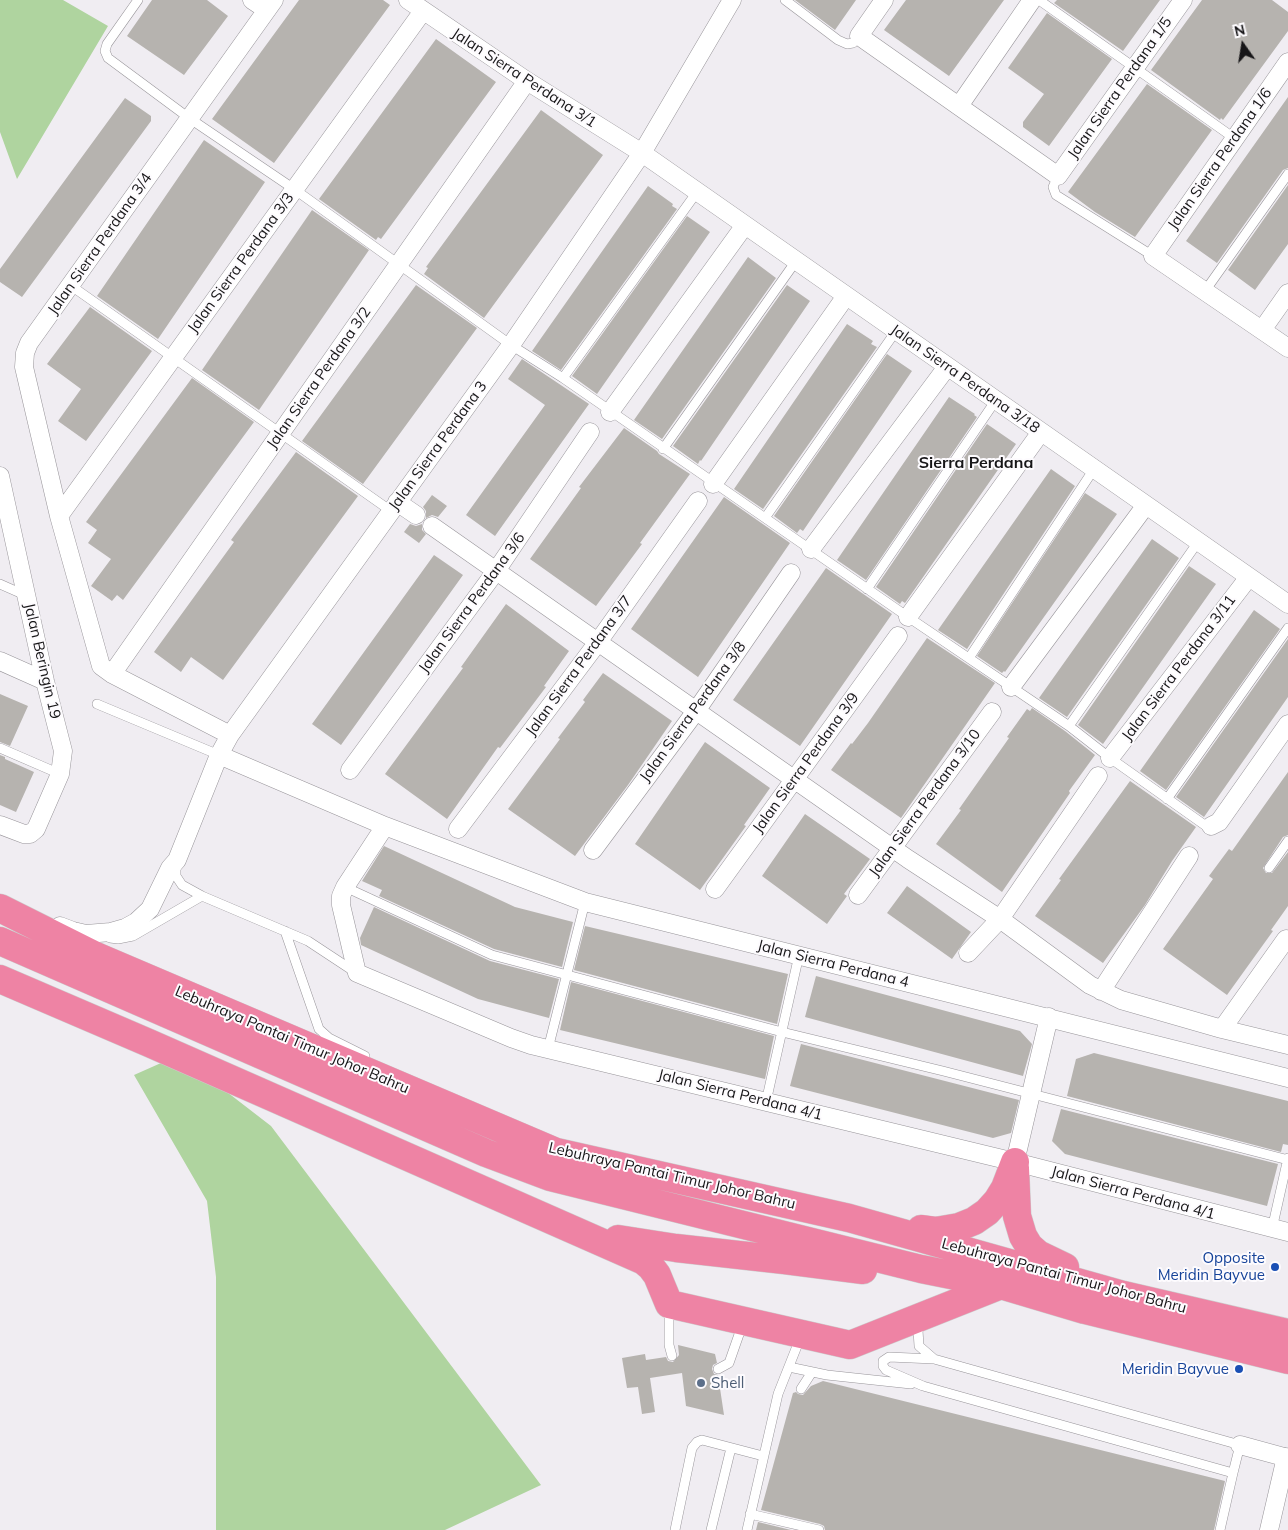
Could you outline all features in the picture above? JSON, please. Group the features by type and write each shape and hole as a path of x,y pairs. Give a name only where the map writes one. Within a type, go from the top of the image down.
{"highway":[{"name":"Lebuhraya Pantai Timur Johor Bahru","path":"0,908 98,957 556,1152 849,1218 1124,1295 1288,1333"},
{"name":"Lebuhraya Pantai Timur Johor Bahru","path":"0,941 486,1154 550,1177 921,1269 1001,1286 1085,1310 1288,1360"},
{"path":"0,979 149,1042 585,1234 648,1264 658,1276 669,1304 850,1345 1001,1286"},
{"path":"849,1218 936,1231 959,1227 980,1216 997,1201 1005,1188 1015,1162"},
{"path":"1015,1162 1017,1216 1023,1236 1029,1246 1045,1258 1124,1295"},
{"path":"585,1234 676,1248 1001,1286"}],"street":[{"name":"Jalan Sierra Perdana 3/1","path":"408,0 527,81 642,153"},
{"name":"Jalan Sierra Perdana 3","path":"0,899 73,932 86,934 98,934 125,928 145,914 156,899 170,868 177,860 230,735 512,345 642,153 732,0"},
{"path":"884,0 858,36 1058,176"},
{"path":"959,106 1032,0"},
{"name":"Jalan Sierra Perdana 1/5","path":"1058,176 1182,0"},
{"name":"Jalan Sierra Perdana 3/4","path":"112,674 101,666 97,656 59,516 24,366 25,353 29,343 189,118 264,3"},
{"name":"Jalan Sierra Perdana 3/3","path":"59,516 423,11"},
{"name":"Jalan Sierra Perdana 1/6","path":"1153,256 1288,62"},
{"name":"Jalan Sierra Perdana 3/2","path":"112,674 527,81"},
{"name":"Jalan Sierra Perdana 3/18","path":"642,153 1288,604"},
{"path":"610,412 745,225"},
{"path":"1153,256 1288,348"},
{"path":"1262,330 1288,293"},
{"path":"713,484 846,296"},
{"path":"811,549 947,367"},
{"name":"Jalan Sierra Perdana 3/6","path":"350,770 496,571 590,432"},
{"path":"908,617 1041,432"},
{"name":"Jalan Beringin 19","path":"0,476 2,496 63,751 60,774 36,829 30,834 24,834 0,825"},
{"name":"Jalan Sierra Perdana 3/7","path":"458,829 598,642 698,501"},
{"path":"1011,687 1146,505"},
{"path":"394,507 416,516"},
{"path":"432,526 892,848 1000,919 1090,985 1121,1000 1222,1029 1288,1045"},
{"name":"Jalan Sierra Perdana 3/8","path":"593,850 696,711 791,573"},
{"name":"Jalan Sierra Perdana 3/11","path":"1110,758 1249,577"},
{"name":"Jalan Sierra Perdana 3/9","path":"715,889 898,636"},
{"path":"0,661 45,681"},
{"path":"112,674 230,735"},
{"name":"Jalan Sierra Perdana 3/10","path":"858,895 992,712"},
{"path":"1212,826 1219,822 1288,724"},
{"name":"Jalan Sierra Perdana 4","path":"220,755 385,826 585,902 1288,1078"},
{"path":"968,953 1000,919 1098,776"},
{"path":"357,973 340,901 344,887 385,826"},
{"path":"1102,991 1189,856"},
{"path":"1222,1029 1286,939"},
{"name":"Jalan Sierra Perdana 4/1","path":"357,973 511,1038 548,1049 1015,1162 1280,1230"},
{"path":"1015,1162 1049,1017"},
{"path":"1240,1445 1287,1458 1269,1530"}],"lane":[{"path":"138,0 107,44 105,51 108,58 189,118 294,189 512,345 563,378 713,484 1070,726 1110,758 1206,826 1212,826"},
{"path":"785,0 838,40 847,44 853,42 858,36"},
{"path":"1039,0 1234,138"},
{"path":"1205,291 1288,174"},
{"path":"1058,176 1053,187 1056,195 1153,256"},
{"path":"563,378 697,192"},
{"path":"663,449 796,261"},
{"path":"70,285 280,433 394,507"},
{"path":"765,518 896,331"},
{"path":"867,589 996,400"},
{"path":"969,658 1094,470"},
{"path":"1070,726 1198,542"},
{"path":"0,584 27,596"},
{"path":"1167,799 1288,628"},
{"path":"97,704 220,755"},
{"path":"0,748 60,774"},
{"path":"1269,868 1288,841"},
{"path":"177,860 175,871 182,885 202,896 308,941 357,973"},
{"path":"344,887 492,956 782,1032 1288,1159 1280,1230"},
{"path":"98,934 118,939 133,936 202,896"},
{"path":"548,1049 585,902"},
{"path":"285,931 320,1028 329,1038 370,1059"},
{"path":"766,1102 799,955"},
{"path":"396,1072 416,1092"},
{"path":"669,1304 669,1345 672,1356"},
{"path":"922,1317 918,1330 919,1346 934,1359"},
{"path":"718,1369 728,1363 744,1321"},
{"path":"747,1530 778,1394 801,1334"},
{"path":"1220,1530 1240,1445 934,1359 889,1356 883,1361 886,1370 923,1386 1233,1473"},
{"path":"789,1367 812,1372 923,1386"},
{"path":"801,1390 812,1372"},
{"path":"675,1530 692,1448 697,1442 702,1440 764,1456"},
{"path":"711,1530 731,1448"},
{"path":"750,1514 819,1530"}],"green space":[{"path":"0,0 63,0 108,26 17,179 0,132"},
{"path":"179,1055 271,1126 541,1485 445,1530 216,1530 216,1277 207,1201 134,1075"}],"building":[{"path":"152,0 207,0 228,16 184,75 127,36"},
{"path":"299,0 383,0 390,5 274,163 212,119"},
{"path":"795,0 856,0 835,30"},
{"path":"906,0 1004,0 949,76 884,30"},
{"path":"1057,0 1160,0 1123,51 1054,3"},
{"path":"1202,0 1272,0 1288,12 1288,31 1223,120 1221,118 1220,120 1151,70"},
{"path":"1047,13 1112,59 1049,146 1023,127 1023,122 1044,94 1008,68"},
{"path":"436,39 496,82 381,239 378,237 376,240 319,199"},
{"path":"1147,84 1212,130 1135,237 1095,212 1068,192"},
{"path":"1288,97 1288,168 1283,170 1217,263 1186,241"},
{"path":"125,98 151,116 151,121 22,297 0,282 0,269"},
{"path":"541,110 603,155 484,318 424,274 428,268 426,267"},
{"path":"204,140 265,182 158,339 97,296"},
{"path":"1288,185 1288,244 1255,290 1228,270"},
{"path":"648,186 677,209 561,370 532,351"},
{"path":"312,210 369,250 259,410 202,370"},
{"path":"687,216 710,232 597,394 572,376"},
{"path":"748,257 776,278 662,439 634,420"},
{"path":"416,285 477,328 363,484 302,441"},
{"path":"787,285 810,301 698,464 673,446"},
{"path":"90,307 152,351 86,441 58,421 81,389 47,364"},
{"path":"847,324 873,341 871,344 877,347 763,509 734,489"},
{"path":"887,354 912,371 803,531 800,529 797,533 774,516"},
{"path":"522,359 589,404 495,536 466,515 545,405 508,379"},
{"path":"192,378 254,422 123,600 117,595 112,601 91,586 111,559 88,543 97,530 86,522"},
{"path":"949,397 977,417 866,580 837,560"},
{"path":"987,424 1016,444 905,603 902,601 900,604 876,587"},
{"path":"624,428 690,474 640,543 642,544 596,606 530,559 581,488 579,487"},
{"path":"296,452 358,496 223,680 191,657 181,672 154,652 234,542 231,540"},
{"path":"1051,469 1075,486 967,649 938,630"},
{"path":"1085,493 1117,514 1005,672 1002,673 977,656"},
{"path":"432,495 447,506 438,517 432,515 426,518 426,511 423,507"},
{"path":"724,497 790,543 698,677 631,629"},
{"path":"410,524 416,526 422,524 422,530 426,534 419,543 404,532"},
{"path":"1152,539 1179,558 1067,717 1039,698"},
{"path":"434,555 463,575 341,745 312,724"},
{"path":"1189,566 1216,584 1103,744 1078,725"},
{"path":"826,568 892,614 800,746 733,700"},
{"path":"506,604 569,651 544,686 546,687 500,748 498,747 447,819 385,774 463,668 461,667"},
{"path":"1254,610 1280,629 1166,790 1140,771"},
{"path":"927,638 995,683 901,818 831,770 868,723"},
{"path":"1288,639 1288,697 1204,817 1176,797"},
{"path":"603,673 672,721 628,785 575,856 508,809 560,739 558,738 585,702 583,700"},
{"path":"0,694 28,706 10,746 0,742"},
{"path":"1032,708 1095,755 1002,892 936,844 1009,738 1007,737 1027,709 1030,711"},
{"path":"705,742 770,788 744,825 746,826 700,890 635,844"},
{"path":"0,755 34,772 16,812 0,805"},
{"path":"1288,772 1288,835 1283,837 1263,868 1266,873 1272,873 1288,852 1288,906 1271,930 1273,931 1227,995 1163,949 1213,879 1209,876 1229,849 1232,851"},
{"path":"1130,781 1196,827 1145,905 1103,963 1035,916 1061,880 1059,879"},
{"path":"805,814 870,859 844,894 847,896 827,924 762,876"},
{"path":"384,846 515,907 573,922 562,967 494,949 379,896 382,890 362,881"},
{"path":"907,886 971,932 952,959 887,913"},
{"path":"374,907 490,961 559,979 549,1018 478,999 361,945 360,938"},
{"path":"585,926 788,974 777,1024 574,970"},
{"path":"816,976 1020,1031 1032,1044 1023,1076 805,1017"},
{"path":"571,982 774,1036 765,1079 560,1030"},
{"path":"801,1044 1019,1100 1011,1133 993,1138 790,1086"},
{"path":"1094,1053 1288,1101 1288,1145 1283,1144 1281,1152 1067,1096 1076,1059"},
{"path":"1061,1109 1278,1164 1267,1206 1065,1154 1052,1141"},
{"name":"Shell","path":"678,1345 715,1354 717,1363 713,1365 712,1369 714,1374 718,1375 724,1415 686,1406 682,1373 650,1378 655,1412 642,1414 638,1387 627,1388 622,1358 645,1354 646,1360 666,1357 668,1361 673,1362 679,1355"},
{"path":"823,1381 1225,1481 1214,1530 825,1530 824,1526 820,1524 761,1510 793,1393 796,1392 803,1395 811,1386"},
{"path":"758,1522 791,1530 756,1530"}],"place":[{"name":"Opposite Meridin Bayvue","path":"1275,1267"},
{"name":"Meridin Bayvue","path":"1239,1369"},
{"name":"Shell","path":"701,1383"}],"district":[{"name":"Sierra Perdana","path":"976,463"}]}
